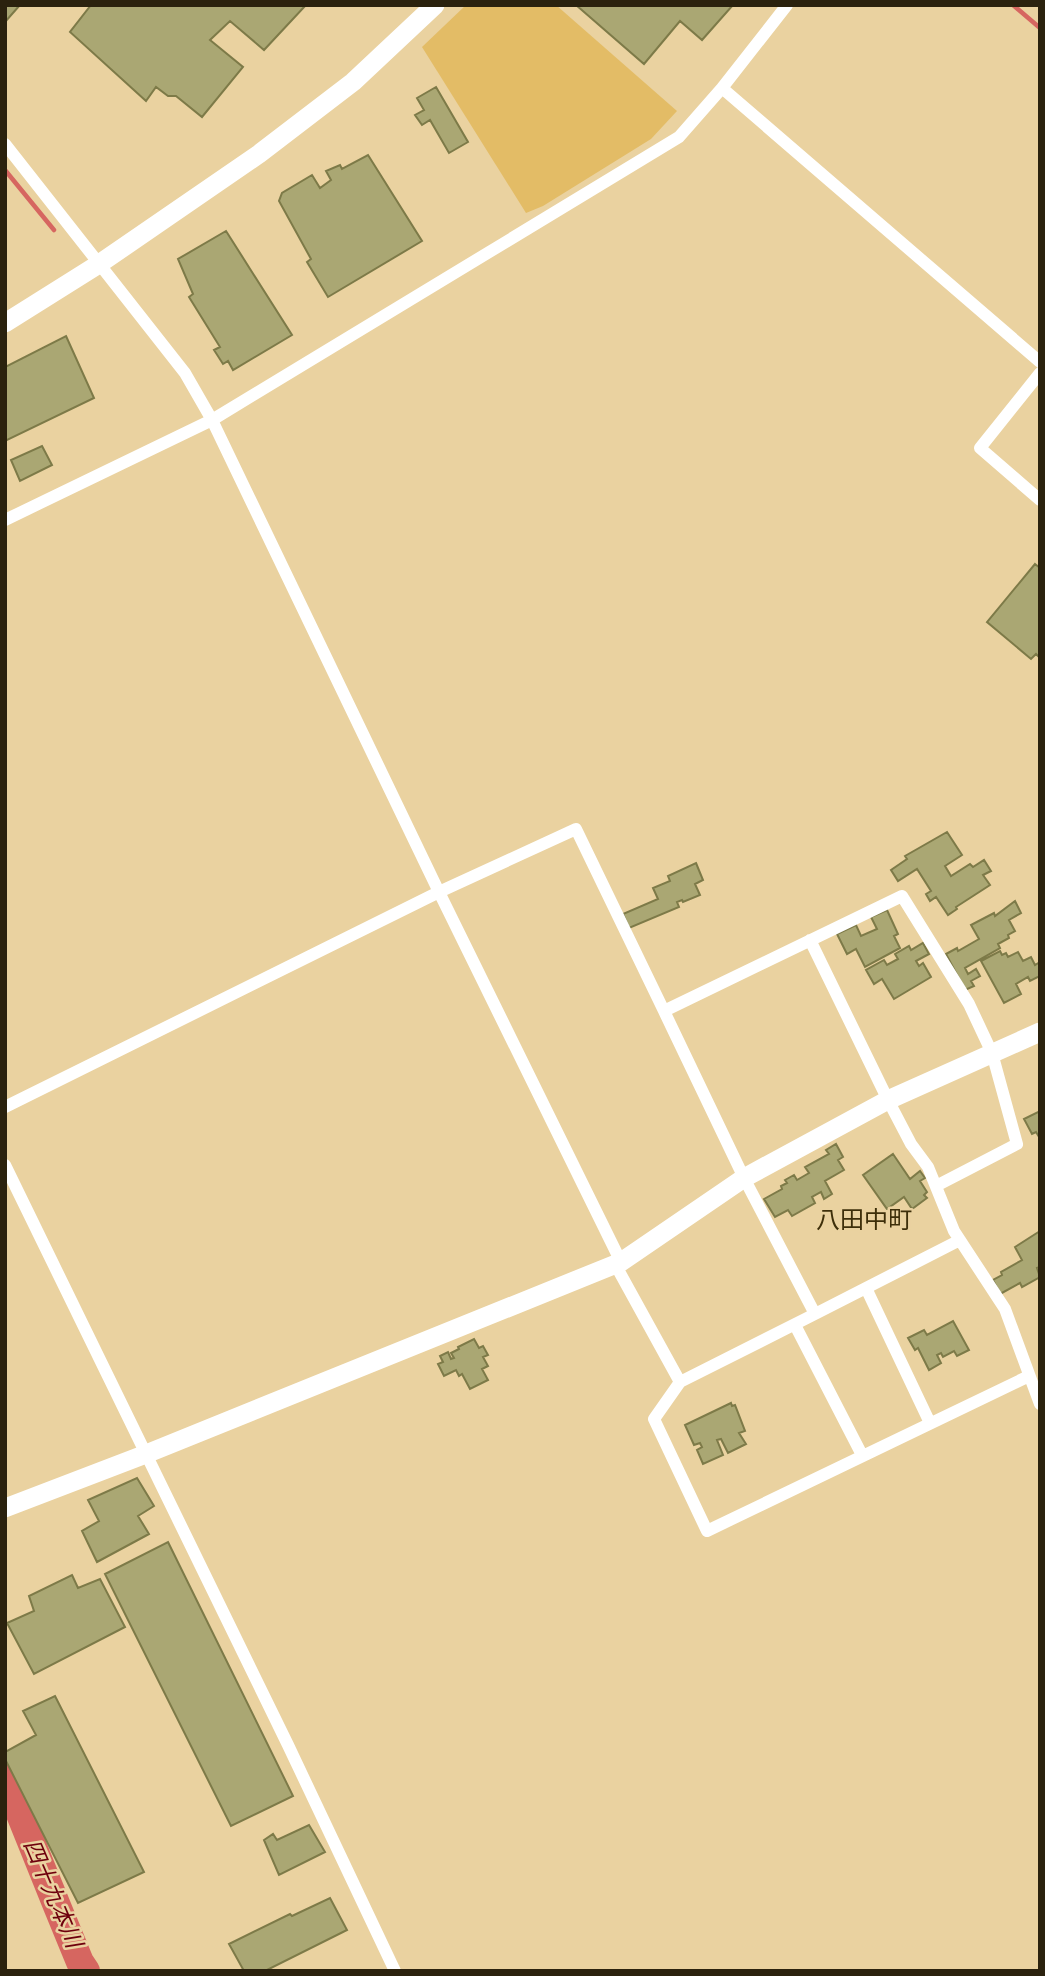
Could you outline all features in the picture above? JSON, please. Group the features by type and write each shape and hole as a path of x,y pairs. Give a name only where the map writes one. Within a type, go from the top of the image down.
{"street":[{"path":"5,520 212,420 679,137 722,88 787,5"},
{"path":"5,323 99,264 270,146 353,82 425,9"},
{"path":"722,88 1040,362"},
{"path":"5,144 185,373 212,420 618,1263 680,1382"},
{"path":"1040,373 980,448 1040,499"},
{"path":"5,1107 439,892 576,829 744,1178 815,1314"},
{"path":"664,1010 902,896 969,1004 992,1053 1017,1144 936,1186"},
{"path":"810,940 887,1100 911,1144 928,1167 954,1231 1005,1309 1040,1404"},
{"path":"5,1508 146,1454 618,1263 744,1178 887,1100 1040,1032"},
{"path":"5,1165 288,1745 395,1971"},
{"path":"960,1240 680,1382 654,1419 707,1531 1029,1376"},
{"path":"866,1288 930,1423"},
{"path":"795,1325 862,1455"}],"shaded area":[{"path":"466,5 556,5 677,111 651,139 543,206 526,213 422,47"}],"building":[{"path":"5,5 20,5 5,22"},
{"path":"91,5 306,5 264,50 230,21 210,40 243,67 202,117 176,96 168,96 156,87 146,101 70,32"},
{"path":"576,5 733,5 702,40 680,21 644,64"},
{"path":"436,87 468,142 449,153 430,120 422,125 415,115 424,110 417,98"},
{"path":"368,155 422,241 328,297 307,262 311,259 279,201 282,193 312,175 320,188 331,180 326,171 340,165 342,169"},
{"path":"226,231 292,335 233,370 228,361 223,364 214,350 220,347 189,297 193,294 178,259"},
{"path":"66,336 94,398 5,441 5,367"},
{"path":"42,446 52,465 20,481 11,460"},
{"path":"1035,564 1040,568 1040,658 1036,654 1031,659 987,622"},
{"path":"947,832 962,855 945,866 951,876 970,864 973,867 984,860 991,871 983,875 990,885 948,915 936,897 930,901 926,894 931,891 917,869 898,881 891,870 907,859 905,856"},
{"path":"696,863 703,880 695,884 700,895 677,902 679,907 629,928 623,914 658,899 653,888 670,881 668,876"},
{"path":"1015,901 1021,913 1009,920 1015,931 998,944 1000,948 965,968 968,974 976,969 980,976 971,981 974,986 965,990 946,954 957,948 958,951 979,939 971,925 994,913 995,916"},
{"path":"887,910 898,934 894,936 900,948 865,967 856,949 847,954 837,934 856,925 861,936 877,929 871,917"},
{"path":"923,943 929,954 916,961 919,966 923,963 931,977 894,999 882,979 874,984 866,970 884,960 887,965 898,959 895,954 909,946 911,950"},
{"path":"1000,951 1008,957 1018,952 1023,961 1031,957 1035,965 1040,962 1040,976 1030,981 1028,977 1016,984 1021,994 1004,1003 981,961"},
{"path":"1040,1111 1039,1137 1036,1132 1032,1134 1024,1119"},
{"path":"836,1144 843,1157 838,1160 844,1170 825,1181 832,1194 824,1199 821,1192 812,1197 815,1203 792,1216 788,1210 775,1217 764,1199 782,1189 781,1186 787,1183 785,1180 794,1175 797,1180 809,1173 805,1167 829,1154 826,1150"},
{"path":"893,1154 910,1179 920,1171 925,1178 920,1181 927,1192 924,1195 927,1198 912,1209 904,1197 887,1209 863,1175"},
{"path":"1040,1231 1040,1267 1037,1268 1040,1277 1022,1287 1020,1283 1000,1294 993,1280 1022,1260 1015,1247"},
{"path":"953,1321 969,1350 957,1356 954,1351 943,1357 941,1353 937,1355 941,1363 929,1370 918,1348 915,1350 908,1338 924,1330 927,1335"},
{"path":"474,1339 479,1348 483,1346 488,1355 483,1357 488,1366 482,1369 488,1380 470,1389 462,1374 459,1376 456,1370 444,1376 438,1364 443,1362 440,1356 448,1352 451,1359 454,1358 451,1353"},
{"path":"731,1403 732,1406 735,1405 745,1431 739,1433 746,1444 728,1453 721,1439 717,1440 723,1455 703,1464 697,1450 702,1447 700,1443 694,1445 685,1425"},
{"path":"137,1478 154,1506 138,1516 149,1534 97,1562 82,1531 99,1521 88,1500"},
{"path":"168,1542 293,1796 231,1826 105,1574"},
{"path":"72,1575 78,1588 100,1579 125,1627 34,1674 7,1623 34,1611 29,1596"},
{"path":"55,1696 144,1872 78,1903 5,1759 5,1752 36,1735 23,1711"},
{"path":"309,1825 325,1852 279,1875 264,1840 273,1834 277,1840"},
{"path":"330,1898 347,1930 265,1971 244,1971 229,1944"}],"waterway":[{"path":"1013,5 1040,28"},
{"path":"5,170 54,230"},
{"name":"四十九本川","path":"5,1777 86,1971"}],"district":[{"name":"八田中町","path":"864,1218"}]}
